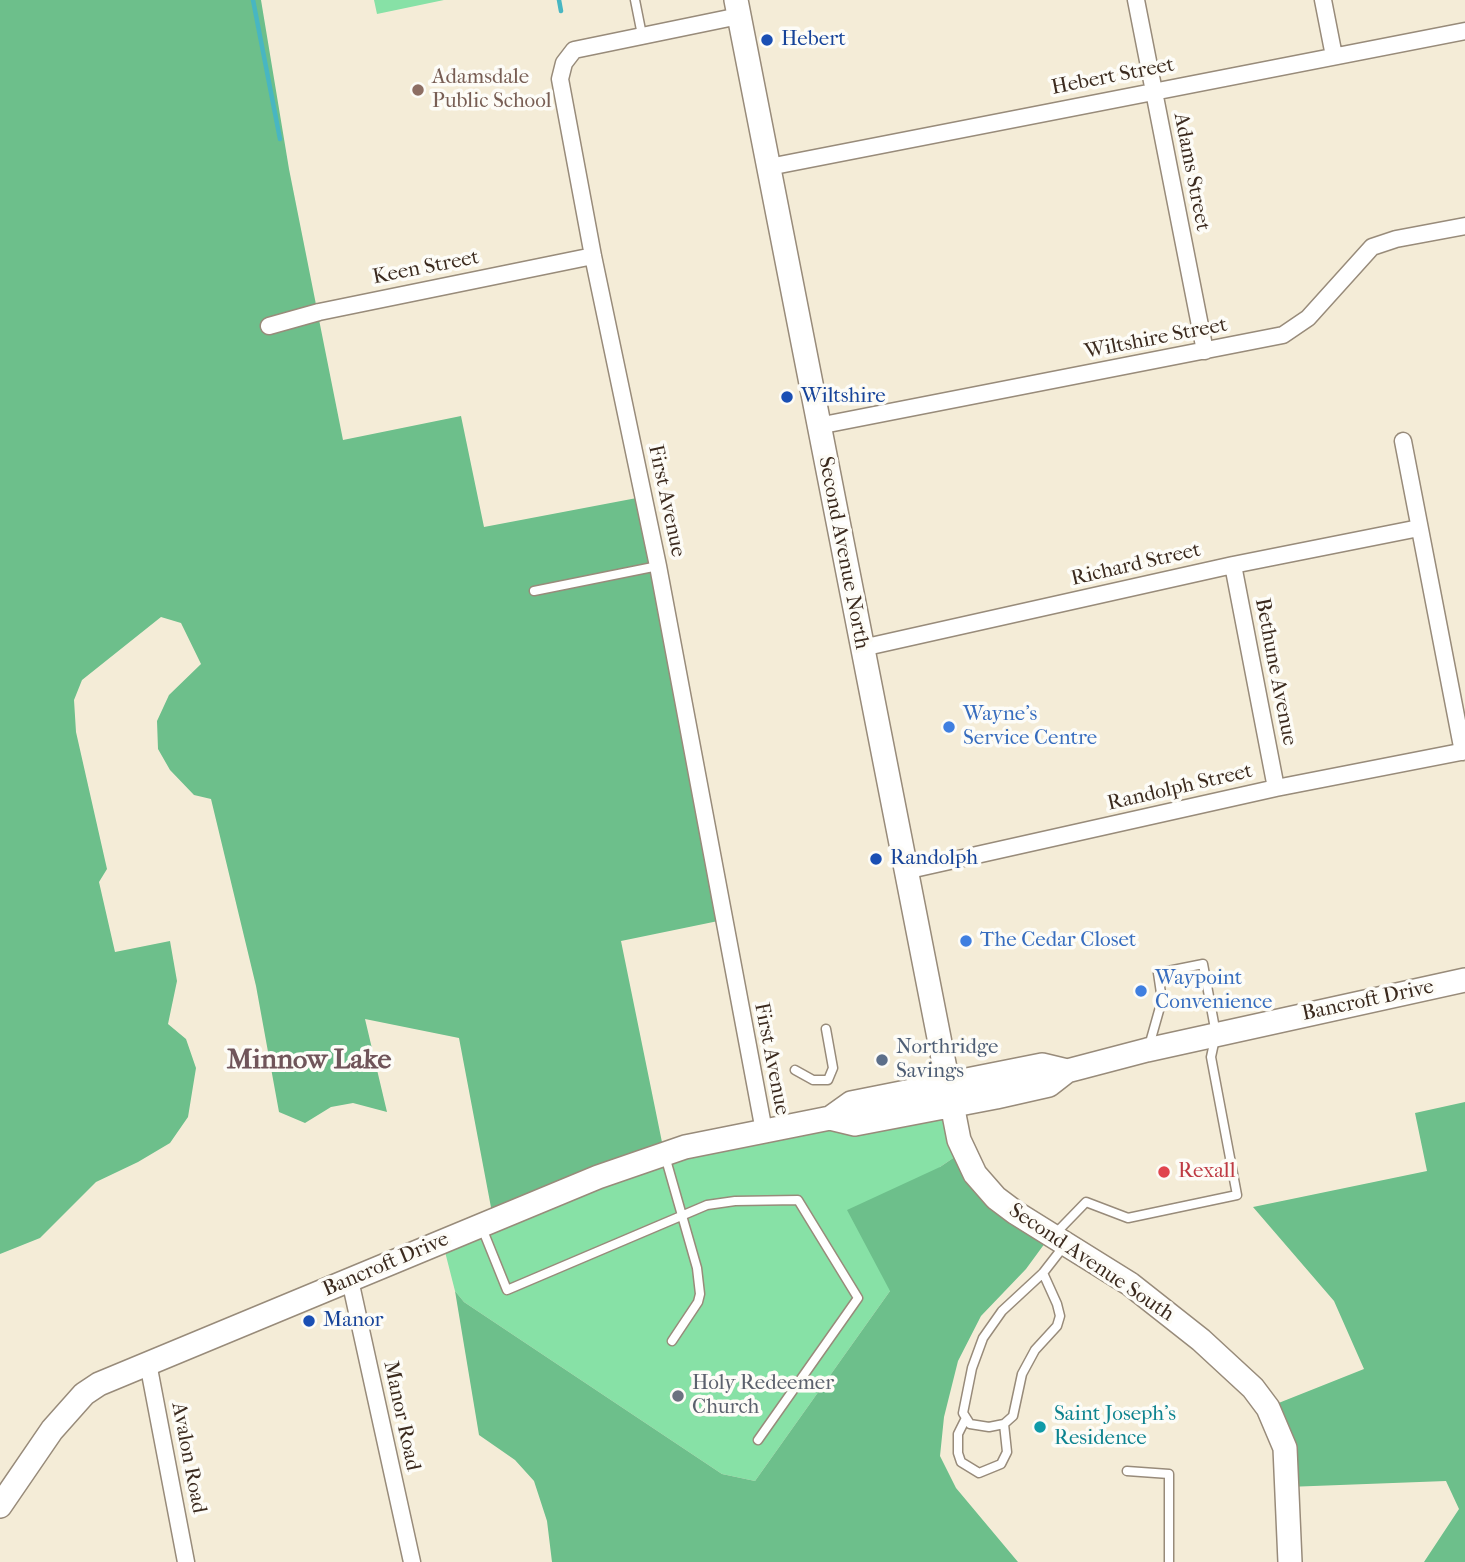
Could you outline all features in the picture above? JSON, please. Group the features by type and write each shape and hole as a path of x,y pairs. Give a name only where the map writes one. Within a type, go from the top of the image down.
{"main road":[{"name":"Second Avenue North","path":"738,8 950,1095"},
{"name":"Bancroft Drive","path":"0,1506 37,1450 84,1394 99,1384 481,1225 664,1153 830,1118 855,1124 950,1095 1049,1085 1067,1071 1147,1050 1465,980"},
{"name":"Second Avenue South","path":"950,1095 959,1140 985,1187 1016,1213 1130,1284 1192,1332 1230,1365 1268,1408 1278,1427 1288,1462 1290,1562"}],"street":[{"name":"Adams Street","path":"1136,0 1205,351"},
{"path":"1323,0 1334,56"},
{"name":"First Avenue","path":"738,8 642,35 574,50 564,63 560,79 593,256 658,565 764,1131"},
{"name":"Hebert Street","path":"769,167 1465,31"},
{"name":"Wiltshire Street","path":"818,426 1265,340 1297,328 1373,247 1384,242 1465,226"},
{"name":"Keen Street","path":"270,326 319,312 593,256"},
{"path":"1403,441 1464,751"},
{"name":"Richard Street","path":"862,648 1233,565 1419,528"},
{"name":"Bethune Avenue","path":"1233,565 1276,788"},
{"name":"Randolph Street","path":"905,871 1276,788 1464,751"},
{"name":"Manor Road","path":"350,1280 412,1562"},
{"name":"Avalon Road","path":"148,1363 186,1562"}],"lane":[{"path":"635,0 642,35"},
{"path":"534,591 658,565"},
{"path":"1043,1273 1060,1316 1057,1326 1035,1350 1021,1374 1013,1416 1004,1424 989,1427 970,1424 963,1413 972,1368 983,1338 1002,1311 1043,1273 1059,1240 1087,1202 1128,1219 1237,1195 1212,1058 1216,1034 1203,964 1157,973 1162,1000 1147,1050"},
{"path":"794,1070 813,1080 828,1080 833,1068 826,1029"},
{"path":"664,1153 683,1214 700,1294 698,1302 672,1341"},
{"path":"481,1225 507,1290 707,1205 735,1201 798,1200 858,1298 758,1440"},
{"path":"965,1420 958,1434 958,1453 961,1462 979,1474 1001,1464 1007,1452 1004,1424"},
{"path":"1127,1471 1169,1474 1169,1562"}],"green space":[{"path":"0,0 261,0 289,169 343,440 461,416 484,527 642,497 723,920 621,941 664,1152 493,1218 459,1038 365,1019 387,1112 353,1103 331,1107 305,1123 279,1112 256,986 211,799 194,795 170,770 158,749 157,721 169,695 201,664 181,623 161,617 82,680 74,700 76,732 107,869 99,882 115,952 170,941 177,981 168,1024 186,1039 196,1068 188,1117 170,1143 96,1182 40,1238 0,1254"},
{"path":"374,0 444,0 377,14"},
{"path":"1465,1102 1465,1562 1424,1562 1459,1509 1446,1481 1287,1487 1266,1408 1364,1369 1334,1301 1253,1207 1427,1171 1415,1113"},
{"path":"951,1107 962,1152 940,1167 890,1291 755,1481 722,1474 464,1302 455,1291 442,1240 645,1157"},
{"path":"962,1152 1048,1239 1026,1269 981,1316 958,1361 944,1417 940,1456 956,1488 1018,1562 552,1562 547,1521 534,1481 515,1460 479,1435 455,1291 464,1302 722,1474 755,1481 890,1291 847,1210 940,1167"}],"waterway":[{"path":"253,0 280,139"},
{"path":"559,0 561,11"}],"place":[{"name":"Hebert","path":"767,40"},
{"name":"Adamsdale Public School","path":"418,90"},
{"name":"Wiltshire","path":"787,397"},
{"name":"Wayne's Service Centre","path":"949,727"},
{"name":"Randolph","path":"876,859"},
{"name":"The Cedar Closet","path":"966,941"},
{"name":"Waypoint Convenience","path":"1141,991"},
{"name":"Northridge Savings","path":"882,1060"},
{"name":"Rexall","path":"1164,1172"},
{"name":"Manor","path":"309,1321"},
{"name":"Holy Redeemer Church","path":"678,1396"},
{"name":"Saint Joseph's Residence","path":"1040,1427"}],"district":[{"name":"Minnow Lake","path":"309,1061"}]}
